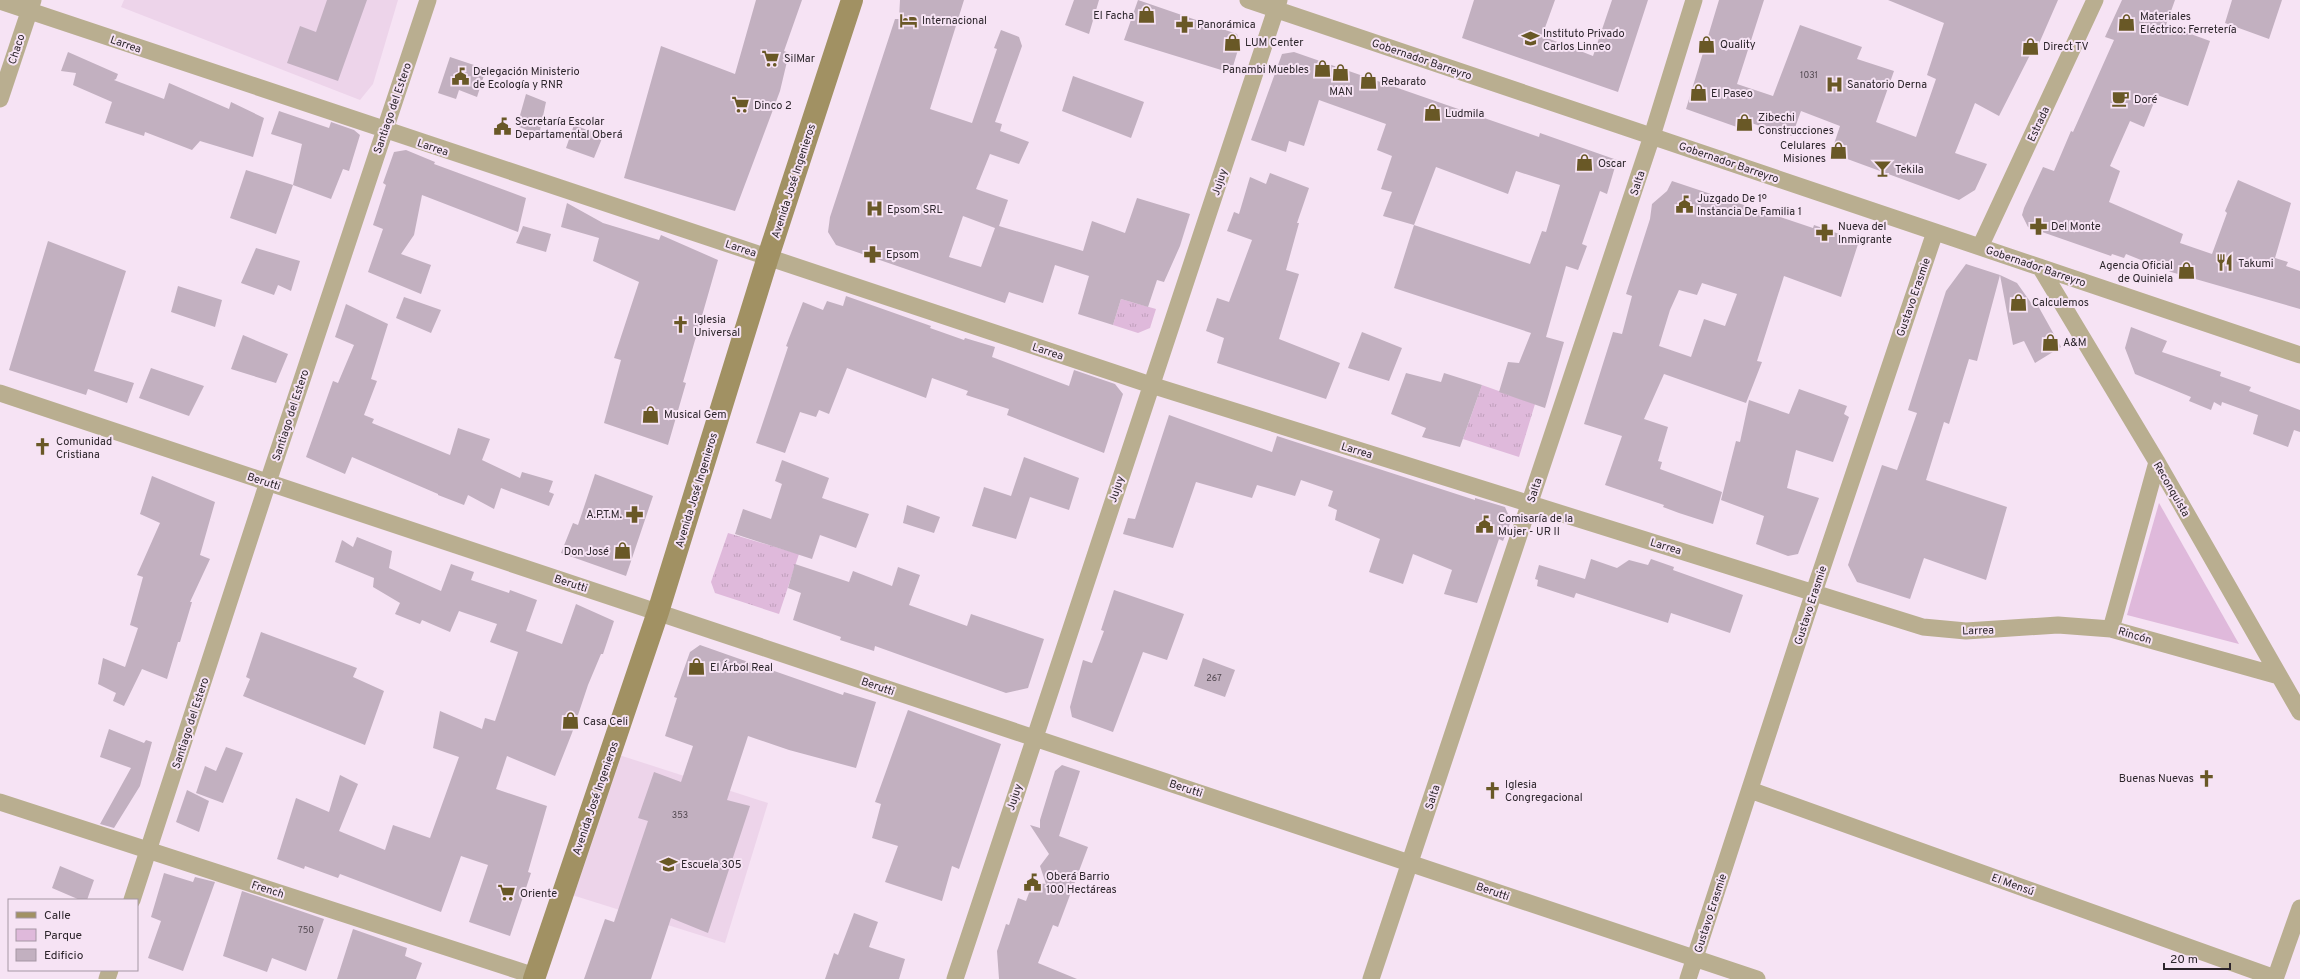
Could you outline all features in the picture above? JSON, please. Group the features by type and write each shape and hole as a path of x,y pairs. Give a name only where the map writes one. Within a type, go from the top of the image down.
{"main road":[{"name":"Avenida José Ingenieros","path":"535,977 658,612 768,257 852,0"}],"street":[{"name":"Santiago del Estero","path":"132,899 268,482 428,0"},
{"name":"Gobernador Barreyro","path":"1248,0 1278,5 1652,136 2300,355"},
{"name":"Salta","path":"1371,979 1652,136 1694,0"},
{"name":"Estrada","path":"1980,247 2096,0"},
{"name":"Larrea","path":"0,1 31,5 384,131 768,257 1151,386 1530,503 1923,627 1966,631 2058,625 2111,629"},
{"name":"Chaco","path":"0,98 31,5"},
{"name":"Jujuy","path":"955,979 1278,5"},
{"name":"Gustavo Erasmie","path":"1688,979 1814,592 1935,232"},
{"name":"Reconquista","path":"2040,268 2157,462 2300,712"},
{"name":"Berutti","path":"0,393 1757,979"},
{"name":"Rincón","path":"2157,462 2111,629 2279,676"},
{"name":"El Mensú","path":"1750,790 2275,978"},
{"name":"French","path":"0,802 535,977"},
{"path":"2275,978 2300,908"}],"shaded area":[{"path":"124,0 398,0 373,84 360,100 121,7"},
{"path":"616,754 768,803 725,943 572,895"}],"green space":[{"path":"1121,299 1156,309 1150,328 1138,333 1113,325"},
{"path":"1482,385 1535,404 1519,457 1463,439"},
{"path":"2159,503 2239,644 2127,615"},
{"path":"728,533 799,554 779,614 715,593 711,582"}],"building":[{"path":"327,0 367,0 338,81 287,63 300,26 316,32"},
{"path":"756,0 802,0 784,51 789,53 780,91 735,211 624,178 661,46 735,74"},
{"path":"900,0 964,0 930,109 972,123 997,49 994,48 1001,30 1019,37 1022,46 995,122 1002,124 1000,131 1029,142 1019,164 990,154 976,189 1008,200 999,226 1083,251 1092,221 1125,233 1137,198 1190,214 1180,246 1164,282 1157,280 1148,307 1121,299 1113,325 1078,314 1089,276 1055,265 1043,303 1009,292 1005,303 836,245 828,232 830,217 895,19 899,19","holes":["963,216 995,228 981,267 949,257"]},
{"path":"1074,0 1099,0 1089,34 1065,25"},
{"path":"1138,0 1237,34 1240,43 1231,73 1124,40"},
{"path":"1474,0 1555,0 1542,36 1593,56 1612,0 1648,0 1618,92 1462,38"},
{"path":"1719,0 1764,0 1737,84 1773,96 1800,25 1862,47 1857,59 1894,71 1876,122 1916,137 1936,79 1927,75 1944,23 1888,0 2058,0 2034,55 2031,53 1999,116 1975,103 1955,153 1987,164 1975,190 1959,200 1831,153 1840,126 1801,111 1792,136 1751,123 1748,131 1686,109"},
{"path":"2122,0 2175,0 2166,25 2210,41 2188,106 2157,95 2144,127 2130,121 2110,166 2120,171 2109,202 2183,234 2180,243 2212,254 2227,213 2225,211 2238,180 2291,203 2275,258 2288,262 2286,266 2300,271 2300,309 2171,272 2126,254 2124,258 2112,254 2111,256 2028,227 2022,215 2024,208 2043,167 2054,171 2071,131 2073,132 2114,40 2105,37"},
{"path":"2232,0 2282,0 2269,39 2225,23"},
{"path":"68,52 118,74 114,80 164,99 169,83 229,109 231,102 264,118 253,157 200,141 192,150 145,132 144,136 105,123 112,102 73,85 76,73 61,71"},
{"path":"1294,52 1539,137 1540,133 1617,160 1607,194 1600,191 1582,244 1587,246 1578,270 1566,266 1546,337 1564,342 1545,408 1499,392 1508,362 1519,363 1531,333 1394,288 1414,225 1383,216 1392,192 1381,189 1392,156 1377,150 1386,124 1319,100 1304,146 1289,141 1286,152 1251,140 1282,54","holes":["1436,167 1508,194 1516,171 1560,185 1546,232 1542,231 1530,264 1414,225"]},
{"path":"450,57 486,69 477,97 459,90 456,99 438,93"},
{"path":"1073,76 1144,102 1131,138 1062,111"},
{"path":"526,94 546,102 539,135 517,126"},
{"path":"279,111 329,128 331,122 354,130 360,135 349,171 343,169 331,199 293,185 302,144 271,134"},
{"path":"574,125 603,136 594,158 566,148"},
{"path":"406,150 435,162 434,164 526,198 518,232 422,195 414,235 401,254 431,265 421,294 368,272 383,229 373,225 386,185 383,183 394,152"},
{"path":"246,170 293,185 276,234 230,218"},
{"path":"1270,173 1309,188 1297,223 1299,223 1286,270 1299,274 1279,339 1340,363 1326,399 1217,363 1224,338 1206,331 1217,298 1229,302 1252,240 1227,231 1234,212 1239,214 1250,177 1266,184"},
{"path":"1672,181 1813,228 1814,225 1859,241 1841,297 1784,276 1757,361 1762,362 1746,403 1664,374 1644,419 1668,427 1658,461 1662,462 1660,469 1722,492 1713,524 1663,507 1664,505 1605,485 1622,436 1584,424 1613,332 1622,334 1632,296 1626,294 1650,219 1652,204 1667,191","holes":["1702,283 1737,294 1725,326 1704,319 1691,357 1659,346 1670,310 1679,290 1697,295"]},
{"path":"567,203 603,223 659,240 661,235 718,260 683,382 686,383 668,445 604,423 621,360 614,358 639,282 593,261 599,238 561,227"},
{"path":"523,226 551,234 546,252 516,243"},
{"path":"48,241 126,271 94,371 134,383 127,403 88,389 86,395 9,370"},
{"path":"256,248 300,261 291,291 278,285 274,295 241,283"},
{"path":"1966,264 2000,275 1977,361 1969,359 1949,424 1944,422 1926,480 2007,507 1986,580 1924,558 1910,599 1857,582 1848,565 1882,465 1897,470 1917,413 1908,410 1946,291"},
{"path":"2000,275 2017,283 2034,307 2037,304 2061,347 2035,363 2024,341 2013,345"},
{"path":"178,286 222,300 215,327 171,312"},
{"path":"846,296 931,326 930,328 964,340 965,338 995,347 992,357 1069,386 1074,370 1115,384 1123,394 1104,453 1007,415 1009,409 966,395 968,391 932,378 926,398 847,368 829,414 819,410 816,417 800,412 785,453 756,443 788,347 786,346 803,302 823,310 827,301 843,306"},
{"path":"404,297 441,310 431,333 396,318"},
{"path":"346,304 388,324 371,379 377,381 364,415 374,419 372,423 450,455 458,428 490,439 482,460 520,478 522,472 553,481 549,492 554,494 549,506 501,488 494,509 468,495 464,505 352,457 345,474 306,457 333,381 338,383 354,345 335,337"},
{"path":"2131,327 2167,341 2162,352 2221,372 2220,376 2251,387 2249,391 2300,410 2300,432 2294,430 2288,447 2253,434 2258,415 2222,402 2221,406 2214,402 2211,410 2189,401 2191,397 2135,374 2125,348"},
{"path":"1362,332 1402,348 1389,381 1348,368"},
{"path":"243,335 288,354 276,383 231,369"},
{"path":"151,368 204,386 189,416 139,398"},
{"path":"1406,373 1441,382 1444,373 1482,385 1460,447 1422,437 1426,428 1391,414"},
{"path":"1799,389 1847,406 1844,414 1849,417 1833,462 1796,450 1787,488 1819,498 1798,554 1788,556 1756,544 1764,516 1721,500 1736,441 1740,442 1749,400 1789,414"},
{"path":"1169,415 1272,452 1277,436 1475,500 1475,498 1505,507 1511,521 1503,541 1499,539 1477,603 1444,594 1452,570 1413,554 1403,584 1369,572 1380,539 1335,520 1337,510 1328,506 1333,491 1301,480 1295,496 1257,485 1252,498 1196,482 1173,548 1123,534 1128,518 1135,519"},
{"path":"1024,457 1079,478 1069,510 1030,497 1016,539 972,526 984,487 1011,496"},
{"path":"782,460 829,478 822,498 869,514 856,548 820,535 812,559 735,534 743,509 771,519 782,484 775,481"},
{"path":"595,474 653,496 626,576 561,553 573,523 578,525"},
{"path":"152,476 215,502 200,555 210,559 190,602 192,602 167,679 142,669 124,706 113,701 116,693 98,684 103,658 125,667 138,628 130,625 143,577 137,575 160,523 140,514"},
{"path":"907,505 940,517 934,533 903,523"},
{"path":"357,537 392,551 389,568 441,591 451,564 474,572 471,580 509,593 510,590 537,600 526,631 562,644 576,604 614,621 603,654 601,654 588,685 572,733 555,776 507,756 496,789 547,806 528,872 531,873 510,936 469,922 488,865 461,856 441,912 340,874 338,878 305,866 304,869 277,859 296,798 329,812 340,775 358,784 339,831 385,850 393,825 430,838 459,757 433,748 440,711 482,729 485,718 495,721 518,652 490,642 497,624 459,611 450,632 422,620 420,624 395,614 400,603 373,587 374,578 335,562 342,540 353,547"},
{"path":"1591,559 1617,568 1629,560 1648,565 1651,559 1674,567 1673,570 1743,595 1730,633 1671,613 1668,623 1576,593 1574,598 1537,586 1538,580 1535,579 1539,565 1585,579"},
{"path":"795,564 849,582 853,571 892,586 898,567 920,575 909,605 967,626 971,614 1044,639 1028,688 1006,693 875,646 874,651 840,640 841,637 793,620 801,593 788,588"},
{"path":"1114,590 1184,614 1167,660 1143,652 1113,732 1072,717 1070,707 1083,660 1092,663 1104,631 1101,630"},
{"path":"261,632 357,668 353,677 384,691 365,745 243,696 250,679 246,677"},
{"path":"700,645 843,695 844,692 876,702 856,768 789,750 748,736 727,800 750,806 708,933 671,918 651,979 584,979 605,919 614,922 648,821 638,818 654,772 681,782 693,746 665,736 677,698 674,697 690,652"},
{"path":"1203,658 1235,670 1225,697 1194,686"},
{"path":"908,710 1001,744 959,869 952,866 942,901 885,882 898,846 872,838 881,804 875,802"},
{"path":"109,729 144,743 146,740 152,742 140,786 114,828 100,824 131,768 100,757"},
{"path":"226,747 243,753 223,803 196,793 205,766 216,771"},
{"path":"1062,765 1080,771 1059,836 1088,847 1058,927 1053,925 1038,963 1077,979 999,979 997,951 1006,924 1009,925 1018,898 1026,901 1033,882 1046,884 1040,866 1049,854 1030,825 1040,828 1040,820 1055,771"},
{"path":"187,790 209,801 199,832 176,822"},
{"path":"60,866 94,880 87,899 78,899 52,888"},
{"path":"164,873 193,882 195,877 215,882 183,971 148,958 161,921 151,917"},
{"path":"242,891 324,919 306,971 272,958 267,972 223,956"},
{"path":"854,913 878,922 869,947 905,959 899,979 825,979 834,953 838,955"},
{"path":"353,929 407,948 405,956 422,963 416,979 337,979"}],"place":[{"name":"El Facha","path":"1147,15"},
{"name":"Internacional","path":"909,20"},
{"name":"Materiales Eléctrico: Ferretería","path":"2127,22"},
{"name":"Panorámica","path":"1184,24"},
{"name":"Instituto Privado Carlos Linneo","path":"1530,39"},
{"name":"LUM Center","path":"1232,42"},
{"name":"Quality","path":"1707,44"},
{"name":"Direct TV","path":"2030,46"},
{"name":"SilMar","path":"771,58"},
{"name":"Panambi Muebles","path":"1322,69"},
{"name":"MAN","path":"1341,73"},
{"name":"Delegación Ministerio de Ecología y RNR","path":"460,77"},
{"name":"Rebarato","path":"1368,81"},
{"name":"Sanatorio Derna","path":"1834,84"},
{"name":"El Paseo","path":"1698,93"},
{"name":"Doré","path":"2121,99"},
{"name":"Dinco 2","path":"741,105"},
{"name":"Ludmila","path":"1432,113"},
{"name":"Zibechi Construcciones","path":"1745,123"},
{"name":"Secretaría Escolar Departamental Oberá","path":"502,127"},
{"name":"Celulares Misiones","path":"1839,151"},
{"name":"Oscar","path":"1585,163"},
{"name":"Tekila","path":"1882,169"},
{"name":"Juzgado De 1º Instancia De Familia 1","path":"1684,204"},
{"name":"Epsom SRL","path":"874,209"},
{"name":"Del Monte","path":"2038,226"},
{"name":"Nueva del Inmigrante","path":"1825,232"},
{"name":"Epsom","path":"873,254"},
{"name":"Takumi","path":"2225,263"},
{"name":"Agencia Oficial de Quiniela","path":"2186,271"},
{"name":"Calculemos","path":"2019,302"},
{"name":"Iglesia Universal","path":"681,325"},
{"name":"A&M","path":"2050,342"},
{"name":"Musical Gem","path":"651,414"},
{"name":"Comunidad Cristiana","path":"43,447"},
{"name":"A.P.T.M.","path":"635,514"},
{"name":"Comisaría de la Mujer - UR II","path":"1485,524"},
{"name":"Don José","path":"622,551"},
{"name":"El Árbol Real","path":"697,667"},
{"name":"Casa Celi","path":"570,721"},
{"name":"Buenas Nuevas","path":"2207,778"},
{"name":"Iglesia Congregacional","path":"1492,790"},
{"name":"Escuela 305","path":"668,864"},
{"name":"Oberá Barrio 100 Hectáreas","path":"1033,882"},
{"name":"Oriente","path":"507,893"}]}
